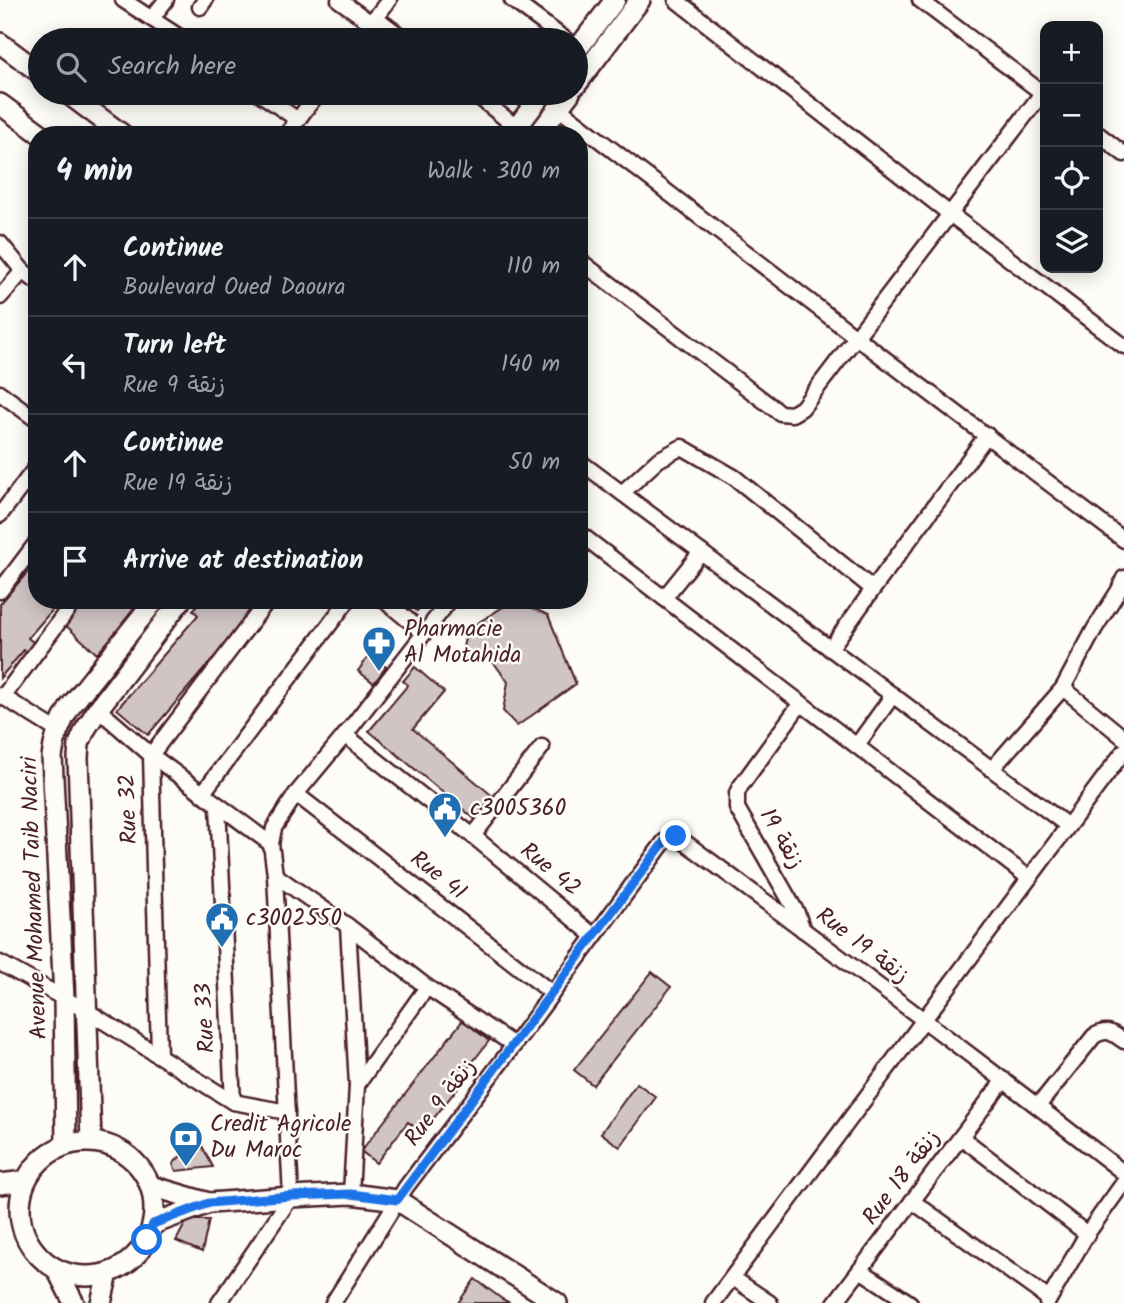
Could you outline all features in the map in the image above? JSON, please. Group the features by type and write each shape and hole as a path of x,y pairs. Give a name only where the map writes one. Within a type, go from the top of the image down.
{"street":[{"path":"123,0 167,28"},
{"path":"152,18 166,0"},
{"path":"339,0 386,28"},
{"path":"367,28 389,0"},
{"path":"512,0 549,28"},
{"path":"588,31 615,0"},
{"path":"588,69 640,0"},
{"path":"676,0 1124,346"},
{"path":"920,0 1040,90"},
{"path":"0,43 28,64"},
{"path":"588,267 780,413 792,414 802,408 1040,98"},
{"path":"0,104 30,126"},
{"path":"83,105 111,126"},
{"path":"276,105 298,120"},
{"path":"293,126 309,105"},
{"path":"487,105 509,126"},
{"path":"518,126 534,105"},
{"path":"545,126 561,105"},
{"path":"569,105 856,337 1124,540"},
{"path":"1103,138 1124,154"},
{"path":"0,243 28,275"},
{"path":"0,297 23,271"},
{"path":"0,393 28,413"},
{"path":"830,649 987,435"},
{"path":"622,493 658,460 682,447 734,477 873,589"},
{"path":"588,468 1068,826"},
{"path":"1,513 28,478"},
{"path":"588,540 1029,878"},
{"path":"664,598 701,552"},
{"path":"0,591 28,554"},
{"path":"992,769 1063,688 1124,578"},
{"path":"58,732 1,696 68,609"},
{"name":"Avenue Mohamed Taib Naciri","path":"66,1144 64,998 52,757 54,743 62,720 70,708 148,609"},
{"name":"Avenue Mohamed Taib Naciri","path":"91,1141 79,744 98,709 174,609"},
{"name":"Rue 32","path":"159,1055 150,755 261,609"},
{"path":"202,794 341,609"},
{"path":"395,609 424,633"},
{"path":"219,1303 291,1196 275,875 271,844 274,828 296,794 443,609"},
{"path":"1063,688 1124,738"},
{"path":"857,745 893,695"},
{"name":"19 زنقة","path":"801,703 740,786 736,801 737,808 797,913 803,930"},
{"path":"98,709 150,755 271,844"},
{"name":"Rue 42","path":"345,735 594,936"},
{"path":"473,836 542,747"},
{"path":"713,1303 1124,751"},
{"name":"Rue 41","path":"296,794 552,993"},
{"name":"Rue 33","path":"218,806 233,1102"},
{"name":"Rue 19 زنقة","path":"594,936 664,842 671,836 676,836 1004,1080 1124,1173"},
{"path":"275,875 348,926 427,987 514,1045"},
{"path":"348,926 358,1085 351,1194"},
{"name":"Rue 9 زنقة","path":"333,1303 397,1200 594,936"},
{"path":"0,963 87,1011 233,1102 288,1112"},
{"path":"358,1085 427,987"},
{"path":"1038,1106 1094,1036 1101,1031 1111,1032 1124,1041"},
{"name":"Rue 18 زنقة","path":"835,1303 1004,1080"},
{"path":"961,1137 1087,1234"},
{"path":"57,1270 82,1276 108,1273 124,1266 147,1240 153,1224 154,1199 142,1169 128,1154 110,1145 91,1141 66,1144 49,1152 35,1165 10,1203 36,1253 57,1270 74,1303"},
{"path":"0,1184 25,1181"},
{"path":"912,1201 1048,1301 1087,1234 1124,1182"},
{"path":"151,1186 209,1203"},
{"path":"153,1224 209,1203 351,1194 397,1200 557,1303"},
{"path":"860,1270 910,1303"},
{"path":"101,1303 108,1273"},
{"path":"733,1278 770,1303"}],"building":[{"path":"28,571 28,609 53,609 28,638 34,643 26,653 24,650 0,678 0,604"},
{"path":"76,609 144,609 125,631 121,627 97,654 63,623"},
{"path":"255,609 148,735 117,709 198,615 193,610"},
{"path":"500,609 534,609 548,615 576,684 517,726 503,711 508,682 494,663 462,651 467,630"},
{"path":"370,654 386,667 374,683 358,671"},
{"path":"415,667 444,692 413,729 495,798 476,820 369,731 408,685 403,681"},
{"path":"652,972 671,987 593,1085 574,1070"},
{"path":"463,1020 489,1041 464,1073 467,1076 422,1133 408,1122 376,1163 361,1151"},
{"path":"637,1083 656,1097 620,1147 601,1133"},
{"path":"195,1141 201,1144 213,1167 176,1171 173,1164"},
{"path":"187,1220 209,1220 202,1252 176,1241"},
{"path":"475,1279 502,1299 510,1303 458,1303"}],"place":[{"name":"Pharmacie Al Motahida","path":"379,673"},
{"name":"c3005360","path":"445,839"},
{"name":"c3002550","path":"222,949"},
{"name":"Credit Agricole Du Maroc","path":"186,1168"}],"route":[{"path":"147,1240 153,1224 209,1203 351,1194 397,1200 667,838 676,836"}]}
